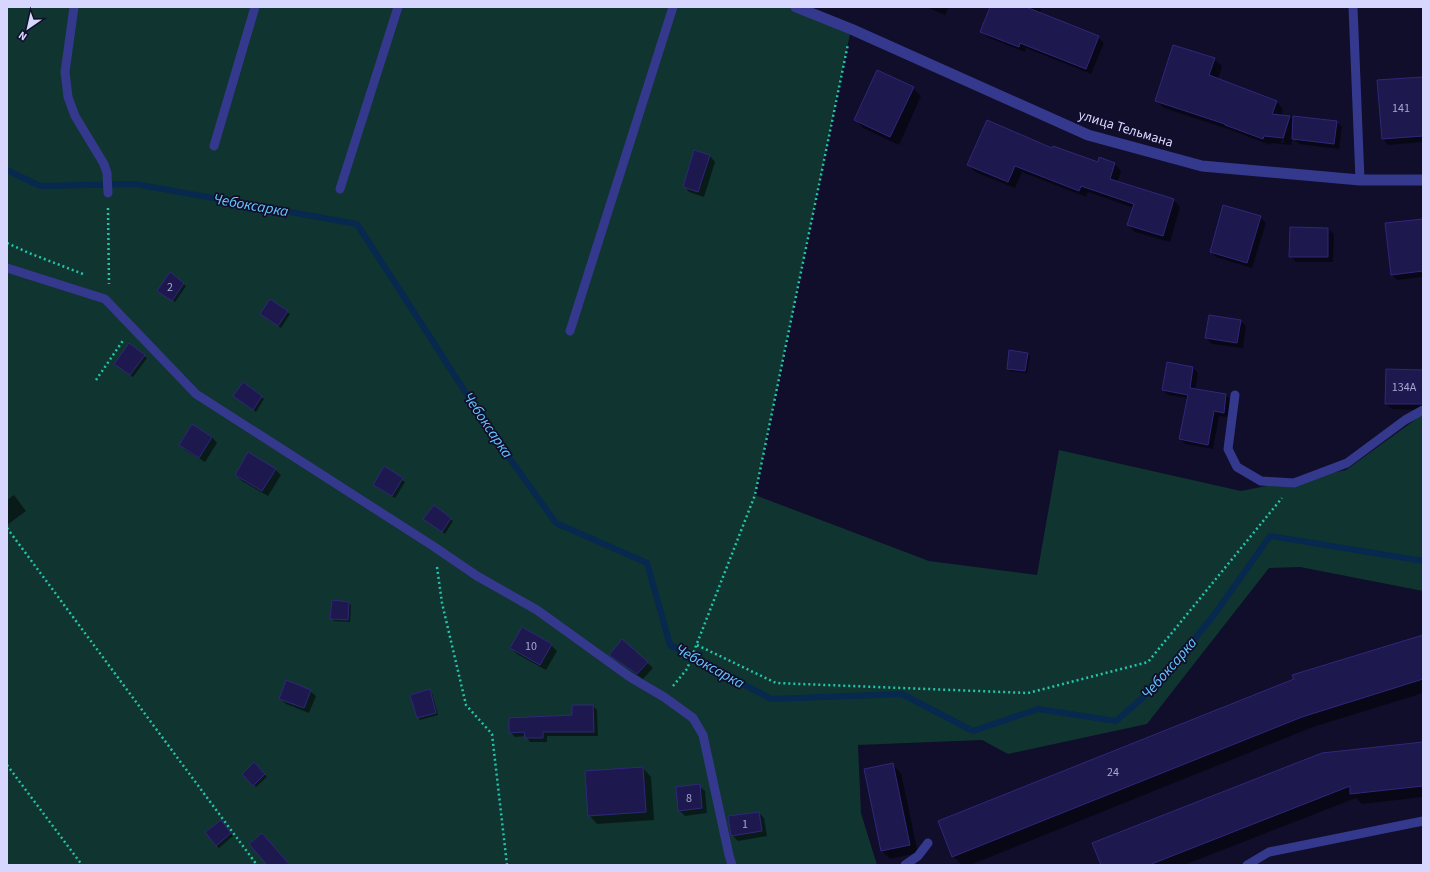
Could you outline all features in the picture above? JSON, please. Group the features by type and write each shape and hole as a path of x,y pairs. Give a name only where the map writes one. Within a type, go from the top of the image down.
{"street":[{"name":"улица Тельмана","path":"796,7 1088,135 1202,166 1360,180 1423,180"}],"lane":[{"path":"74,7 65,72 68,97 75,116 104,164 107,173 108,193"},
{"path":"214,146 255,7"},
{"path":"340,189 398,7"},
{"path":"570,331 673,7"},
{"path":"1353,7 1360,180"},
{"path":"7,268 105,299 196,394 434,546 477,576 537,610 630,677 664,697 693,718 703,735 732,865"},
{"path":"1235,395 1228,449 1237,467 1261,481 1294,483 1347,462 1405,420 1423,410"},
{"path":"1247,865 1269,852 1423,820"},
{"path":"905,865 918,856 928,842"}],"path":[{"path":"664,697 687,669 755,495 851,30"},
{"path":"108,193 108,283 113,289"},
{"path":"7,243 86,275"},
{"path":"96,380 132,327"},
{"path":"697,645 776,683 1028,693 1148,662 1294,483"},
{"path":"7,528 258,865"},
{"path":"434,546 442,603 466,705 492,734 507,865"},
{"path":"7,765 82,865"}],"green space":[{"path":"7,7 796,7 851,29 755,495 929,561 1037,575 1059,450 1241,491 1346,470 1423,414 1423,591 1300,567 1269,568 1147,724 1008,754 982,740 858,745 861,813 877,865 7,865"}],"building":[{"path":"990,7 1026,7 1099,36 1086,69 1020,43 1019,47 980,32"},
{"path":"1173,45 1215,58 1209,75 1277,101 1272,114 1290,116 1283,138 1264,136 1263,139 1225,124 1155,101"},
{"path":"877,70 914,87 890,137 854,120"},
{"path":"1423,77 1423,136 1382,139 1377,80"},
{"path":"1293,116 1337,121 1334,144 1292,139"},
{"path":"987,120 1052,148 1053,146 1098,162 1099,157 1115,163 1110,179 1174,199 1163,236 1127,225 1134,204 1081,186 1079,191 1015,166 1008,182 967,165"},
{"path":"694,150 710,155 698,192 683,187"},
{"path":"1223,205 1261,216 1247,263 1210,252"},
{"path":"1423,219 1423,271 1391,275 1385,223"},
{"path":"1290,227 1328,228 1328,257 1289,257"},
{"path":"170,272 184,283 172,301 157,291"},
{"path":"270,299 288,311 278,326 260,314"},
{"path":"1209,315 1241,320 1237,343 1205,338"},
{"path":"129,343 145,355 130,375 114,364"},
{"path":"1009,350 1028,353 1025,371 1007,369"},
{"path":"1167,362 1193,367 1190,388 1226,394 1224,413 1214,411 1208,445 1179,439 1188,395 1162,390"},
{"path":"1386,369 1423,370 1423,404 1385,404"},
{"path":"243,382 262,396 253,410 233,396"},
{"path":"192,424 212,437 199,458 179,445"},
{"path":"248,452 276,469 262,491 235,475"},
{"path":"384,466 403,478 392,496 373,485"},
{"path":"434,505 451,518 442,532 423,519"},
{"path":"332,600 349,602 348,620 330,619"},
{"path":"522,627 552,644 540,665 510,648"},
{"path":"1423,635 1423,679 1302,717 952,857 938,821 1294,679 1292,675"},
{"path":"622,639 648,662 637,674 609,655"},
{"path":"286,680 311,690 304,708 279,699"},
{"path":"430,689 436,713 417,718 410,695"},
{"path":"572,705 593,705 594,732 543,732 543,738 525,738 524,732 509,733 509,718 572,715"},
{"path":"1423,742 1423,786 1350,794 1350,786 1149,865 1101,865 1092,843 1322,753"},
{"path":"254,762 265,774 253,786 242,774"},
{"path":"893,763 910,845 881,851 864,769"},
{"path":"643,767 646,812 588,816 585,771"},
{"path":"700,784 702,808 678,811 676,787"},
{"path":"759,812 762,831 731,836 728,816"},
{"path":"221,820 231,833 216,846 205,832"},
{"path":"262,833 290,865 267,865 249,844"}],"waterway":[{"name":"Чебоксарка","path":"7,170 40,186 135,184 357,224 495,438 556,523 647,563 670,645 771,699 902,694 973,731 1038,709 1116,721 1155,687 1214,615 1270,536 1423,561"}]}
